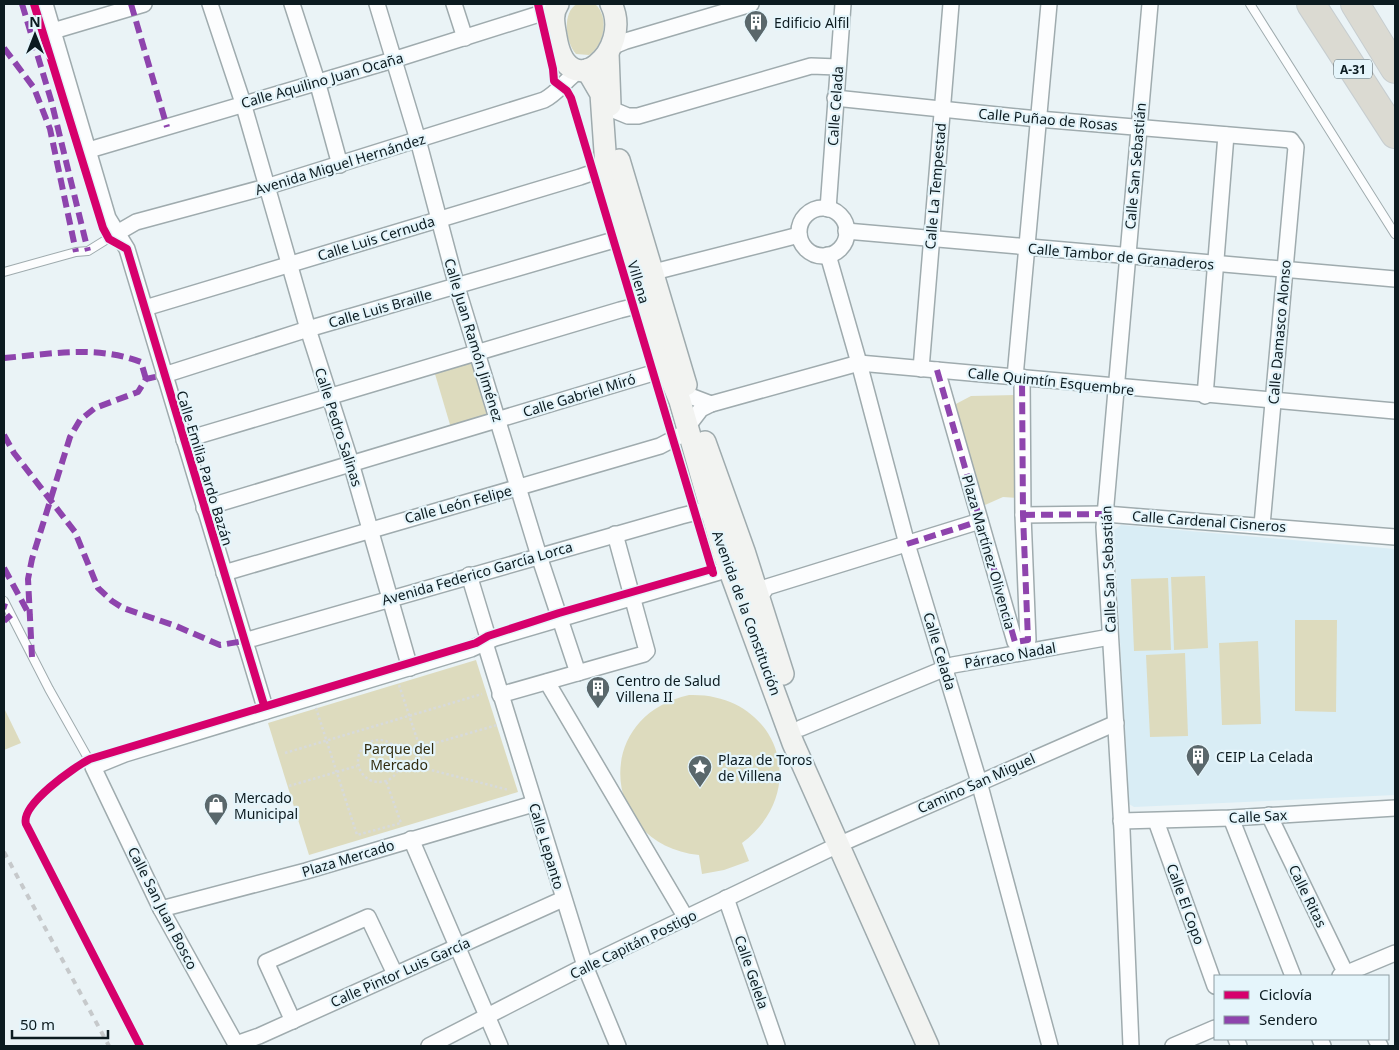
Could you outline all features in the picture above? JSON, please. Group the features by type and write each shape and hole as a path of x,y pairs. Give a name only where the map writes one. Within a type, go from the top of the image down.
{"highway":[{"name":"A-31","path":"1311,4 1395,134"},
{"name":"A-31","path":"1355,4 1395,69"}],"street":[{"name":"Calle Emilia Pardo Bazán","path":"45,4 108,218 127,249 266,710"},
{"path":"53,31 144,4"},
{"name":"Calle Pedro Salinas","path":"210,4 243,103 266,187 308,329 351,463 410,668"},
{"path":"292,4 317,81 340,165"},
{"name":"Calle Juan Ramón Jiménez","path":"377,4 418,140 457,286 539,556 578,673"},
{"path":"454,4 464,38"},
{"path":"611,4 616,25"},
{"path":"628,4 616,25 609,51 610,109 614,141 654,272 674,347 801,728 819,797"},
{"path":"560,57 571,67 583,70 601,64 609,51 626,41 751,4"},
{"name":"Calle Celada","path":"828,209 835,98 844,4"},
{"name":"Calle La Tempestad","path":"921,368 951,4"},
{"name":"Plaza Martínez Olivencia","path":"937,370 1015,642 1028,640 1018,377 1026,248 1049,4"},
{"name":"Calle San Sebastián","path":"1131,1046 1105,514 1150,4"},
{"path":"557,5 554,21 560,57 559,87"},
{"name":"Calle Aquilino Juan Ocaña","path":"89,150 393,60 464,38 557,5"},
{"path":"610,109 628,116 638,116 811,66 838,67"},
{"name":"Avenida Miguel Hernández","path":"117,234 136,222 340,165 544,100 555,94 559,87 583,70"},
{"name":"Avenida de la Constitución","path":"583,70 601,94 606,166 656,343 675,386 696,411 711,511 729,567 793,743 819,797 928,1046"},
{"name":"Calle Puñao de Rosas","path":"835,98 1038,119 1291,140"},
{"path":"1205,396 1226,134"},
{"name":"Calle Damasco Alonso","path":"1262,525 1296,147 1291,140"},
{"path":"606,166 620,196 641,270 649,274 799,235"},
{"name":"Calle Luis Cernuda","path":"145,308 580,178 606,166"},
{"path":"820,208 828,209 841,217 846,231 846,238 839,249 828,255 809,252 799,235 799,228 806,214 820,208"},
{"name":"Calle Tambor de Granaderos","path":"846,231 1395,279"},
{"name":"Calle Luis Braille","path":"164,375 308,329 614,240 626,241"},
{"name":"Calle Celada","path":"828,255 859,363 906,544 946,669 979,782 1050,1046"},
{"path":"184,440 644,304 650,303 655,308 663,334 674,347"},
{"name":"Calle Quimtín Esquembre","path":"696,411 859,363 1205,396 1395,411"},
{"name":"Calle Gabriel Miró","path":"204,508 653,373 668,373"},
{"name":"Calle León Felipe","path":"224,573 660,446 674,440 696,411"},
{"name":"Avenida Federico García Lorca","path":"244,640 615,534 696,512 711,511"},
{"name":"Calle Cardenal Cisneros","path":"1023,515 1105,514 1395,536"},
{"path":"759,598 767,587 980,521"},
{"path":"500,695 644,654 647,647 631,597 615,534"},
{"path":"93,767 125,754 410,668 487,642 734,566 743,570 760,620 772,640"},
{"name":"Calle Lepanto","path":"469,575 500,695 563,899 586,966 618,1046"},
{"name":"Párraco Nadal","path":"801,728 953,666 1110,637"},
{"path":"547,682 686,918"},
{"name":"Camino San Miguel","path":"838,844 1116,723"},
{"name":"Calle San Juan Bosco","path":"93,767 161,909 236,1045"},
{"name":"Plaza Mercado","path":"161,909 306,871 533,804"},
{"name":"Calle Sax","path":"1121,821 1231,818 1395,808"},
{"name":"Calle Ritas","path":"1269,815 1344,975"},
{"path":"1231,818 1293,975"},
{"name":"Calle El Copo","path":"1156,821 1214,983"},
{"path":"411,839 500,1046"},
{"name":"Calle Capitán Postigo","path":"430,1046 488,1018 586,966 838,844"},
{"name":"Calle Gelela","path":"726,898 777,1046"},
{"name":"Calle Pintor Luis García","path":"236,1045 563,899"},
{"path":"293,1021 266,962 368,917 395,974"},
{"path":"1346,975 1395,953"},
{"path":"1173,1046 1214,1028"}],"lane":[{"path":"1250,4 1395,234"},
{"path":"4,272 76,252 88,251 117,234"},
{"path":"4,600 49,689 93,767"}],"path":[{"path":"398,681 427,769"},
{"path":"285,753 482,694"},
{"path":"315,706 357,836 401,823 386,781"},
{"path":"398,754 508,722"},
{"path":"375,741 389,743 398,754 398,769 386,781 379,782 365,778 358,766 358,756 362,748 375,741"},
{"path":"289,786 358,766"},
{"path":"398,769 427,769 509,790"}],"shaded area":[{"path":"1121,525 1395,549 1395,795 1134,807 1129,804 1114,530"}],"green space":[{"path":"577,4 595,4 600,10 604,23 598,45 589,55 576,54 569,42 567,20 572,8"},
{"path":"471,362 490,417 451,428 435,374"},
{"path":"1016,395 1019,498 1003,497 985,505 979,495 952,406 971,396"},
{"path":"1205,576 1208,648 1174,650 1171,577"},
{"path":"1168,578 1171,650 1134,651 1131,579"},
{"path":"1295,620 1337,620 1336,712 1295,711"},
{"path":"1258,641 1261,724 1222,725 1219,643"},
{"path":"1185,653 1188,736 1150,737 1146,655"},
{"name":"Parque del Mercado","path":"476,660 518,792 309,855 268,723"},
{"name":"Plaza de Toros de Villena","path":"689,695 719,698 744,709 763,727 775,748 780,772 776,797 764,821 742,843 749,861 724,870 702,874 699,855 667,846 643,829 627,806 620,780 623,753 635,728 657,708"},
{"path":"4,708 21,743 4,750"}],"railway":[{"path":"4,852 109,1046"}],"marked path":[{"path":"22,4 51,100 88,251"},
{"path":"131,4 167,127"},
{"path":"4,48 34,88 50,129 76,252"},
{"path":"4,358 73,352 108,354 141,362 146,379"},
{"path":"937,370 1015,642 1028,640 1023,515 1022,377"},
{"path":"32,657 28,579 32,559 70,437 80,420 95,408 138,392 146,379 164,375"},
{"path":"4,435 14,453 75,532 98,588 112,601 123,608 176,626 220,645 244,641"},
{"path":"1023,515 1105,514"},
{"path":"907,544 980,521"},
{"path":"4,568 30,616"},
{"path":"4,621 11,615"}],"cycle path":[{"path":"34,4 103,228 109,239 127,249 264,705"},
{"name":"Villena","path":"538,4 554,81 567,91 571,98 713,573"},
{"path":"140,1046 26,824 26,816 31,807 50,787 90,759 476,643 488,636 559,613 712,569"}],"place":[{"name":"Edificio Alfil","path":"756,43"},
{"name":"Centro de Salud Villena II","path":"598,709"},
{"name":"CEIP La Celada","path":"1198,777"},
{"name":"Plaza de Toros de Villena","path":"700,788"},
{"name":"Mercado Municipal","path":"216,826"}]}
